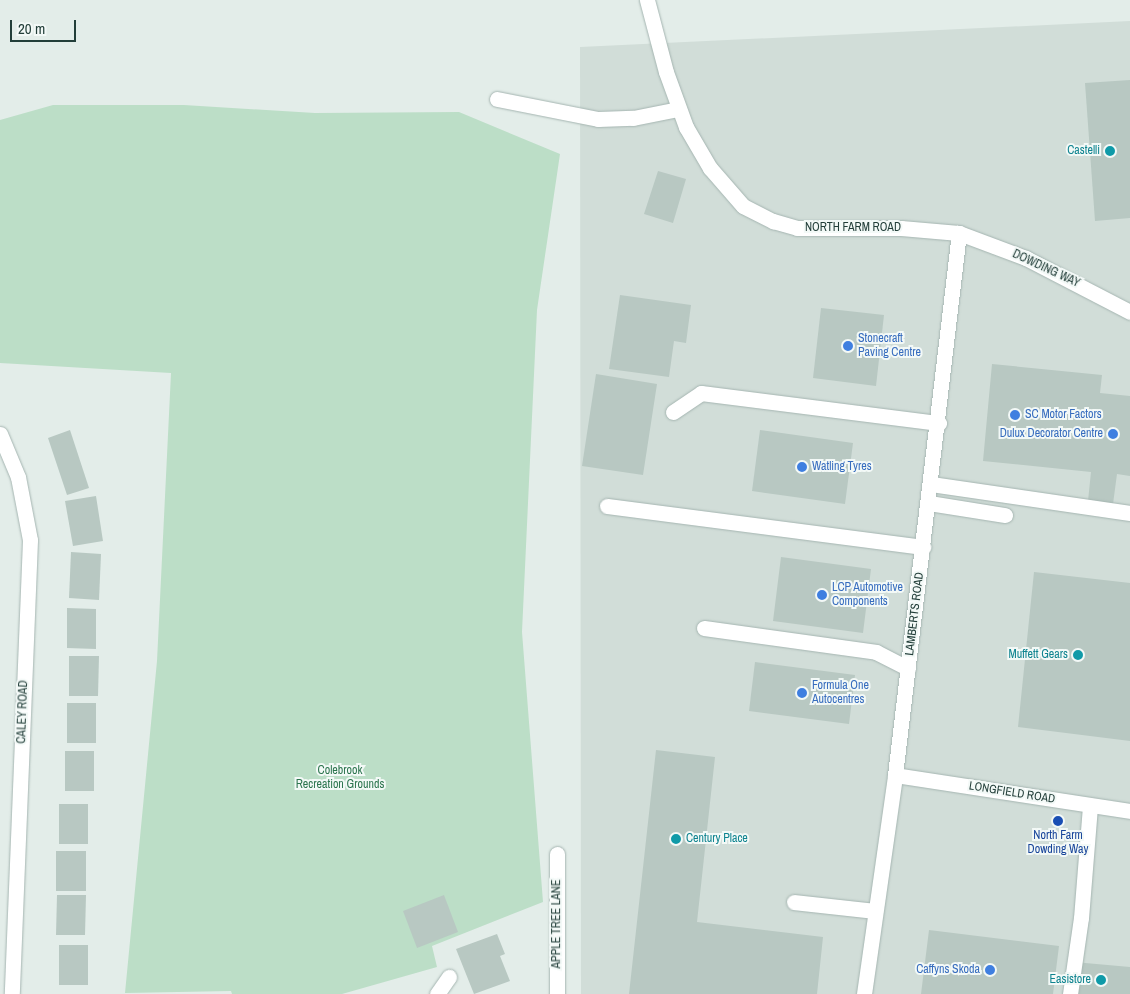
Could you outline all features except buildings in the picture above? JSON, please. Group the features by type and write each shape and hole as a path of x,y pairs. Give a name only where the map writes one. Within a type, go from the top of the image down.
{"street":[{"name":"NORTH FARM ROAD","path":"647,0 678,109 710,168 743,206 773,221 797,228 901,228 959,233"},
{"path":"497,99 598,119 633,118 678,109"},
{"name":"DOWDING WAY","path":"959,233 1026,258 1130,312"},
{"name":"LAMBERTS ROAD","path":"864,994 895,775 929,503 959,233"},
{"path":"673,412 701,393 938,423"},
{"name":"CALEY ROAD","path":"0,434 18,477 30,540 12,994"},
{"path":"931,484 1130,513"},
{"path":"929,503 1005,515"},
{"path":"607,506 923,547"},
{"path":"704,628 876,652 908,668"},
{"name":"LONGFIELD ROAD","path":"895,775 1130,811"},
{"path":"1070,994 1081,918 1090,805"},
{"name":"APPLE TREE LANE","path":"557,854 557,994"},
{"path":"794,902 875,911"},
{"path":"437,994 449,977"}],"shaded area":[{"path":"1130,21 1130,994 581,994 580,47"}],"green space":[{"name":"Colebrook Recreation Grounds","path":"53,105 184,105 315,113 459,112 560,154 537,310 522,632 543,902 432,946 437,967 342,994 232,994 231,991 125,993 157,661 171,373 0,363 0,120"}],"place":[{"name":"Castelli","path":"1110,151"},
{"name":"Stonecraft Paving Centre","path":"848,346"},
{"name":"SC Motor Factors","path":"1015,415"},
{"name":"Dulux Decorator Centre","path":"1113,434"},
{"name":"Watling Tyres","path":"802,467"},
{"name":"LCP Automotive Components","path":"822,595"},
{"name":"Muffett Gears","path":"1078,655"},
{"name":"Formula One Autocentres","path":"802,693"},
{"name":"North Farm Dowding Way","path":"1058,821"},
{"name":"Century Place","path":"676,839"},
{"name":"Caffyns Skoda","path":"990,970"},
{"name":"Easistore","path":"1101,980"}]}
